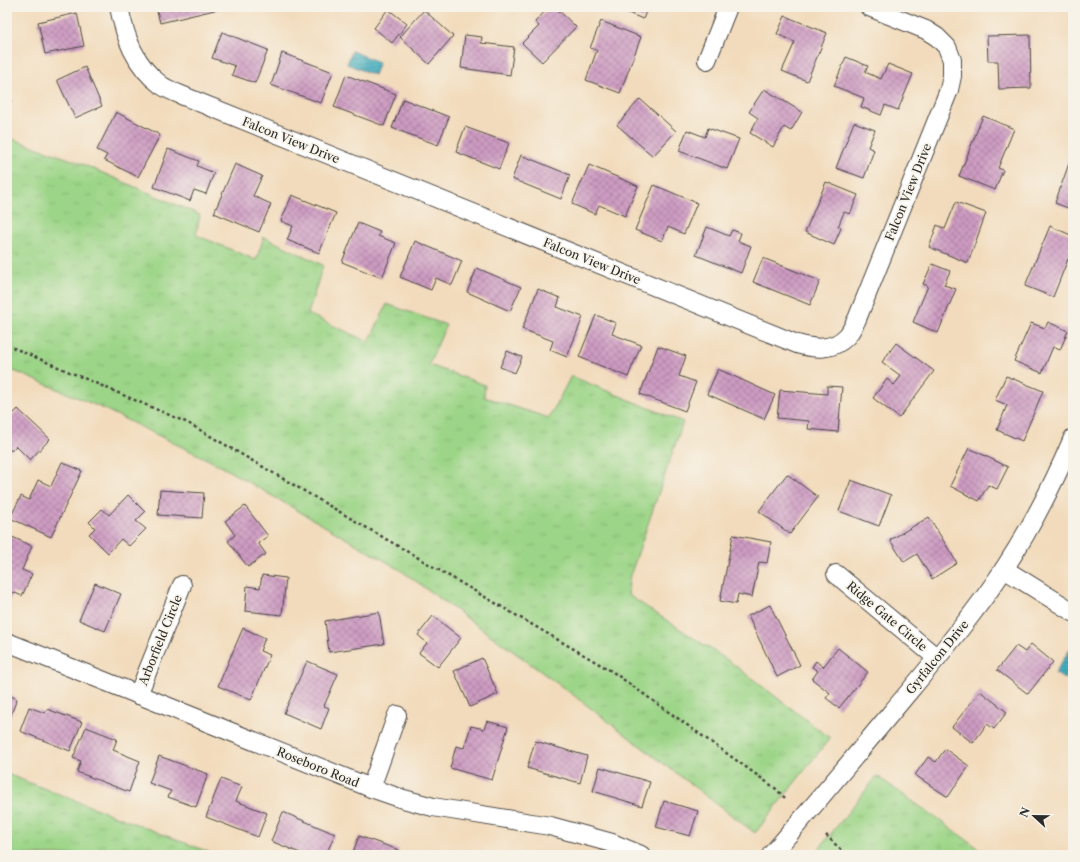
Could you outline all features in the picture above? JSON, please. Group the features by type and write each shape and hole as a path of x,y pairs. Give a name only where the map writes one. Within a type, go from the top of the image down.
{"street":[{"name":"Falcon View Drive","path":"119,7 132,51 144,70 161,85 186,97 797,344 814,348 834,345 848,336 857,319 949,90 952,76 952,60 946,47 937,37 926,30 869,7"},
{"path":"707,60 728,7"},
{"name":"Gyrfalcon Drive","path":"771,855 937,658 972,614 1004,569 1028,529 1051,487 1073,438"},
{"path":"1004,569 1073,612"},
{"name":"Ridge Gate Circle","path":"836,574 937,658"},
{"name":"Arborfield Circle","path":"138,695 182,585"},
{"name":"Roseboro Road","path":"7,642 371,788 400,798 433,807 550,826 612,843 641,855"},
{"path":"371,788 397,715"}],"path":[{"path":"7,345 188,423 613,672 768,784 786,799"},
{"path":"826,835 846,855"}],"green space":[{"path":"7,137 75,161 200,215 196,235 256,260 264,237 323,265 308,314 369,342 387,304 446,325 429,365 485,385 484,397 549,418 571,376 683,422 629,579 628,595 729,661 830,738 755,833 572,694 399,569 217,464 100,407 7,368"},
{"path":"7,774 216,855 7,855"},
{"path":"877,776 988,855 814,855"}],"water":[{"path":"352,51 379,62 374,75 347,64"},
{"path":"1070,649 1073,651 1073,667 1064,679 1055,673"}],"building":[{"path":"156,7 223,7 223,8 160,23"},
{"path":"549,7 555,7 576,27 542,62 522,43 539,26 535,22"},
{"path":"625,7 648,7 643,19 623,11"},
{"path":"388,9 407,24 392,43 374,28"},
{"path":"424,10 453,36 429,64 400,37"},
{"path":"77,13 84,46 45,54 38,22"},
{"path":"785,16 827,33 807,81 782,71 795,42 777,34"},
{"path":"601,21 641,37 620,93 586,80 597,50 590,48"},
{"path":"222,32 268,50 255,83 232,75 235,66 212,58"},
{"path":"465,35 482,37 481,43 514,47 510,75 461,68"},
{"path":"1030,35 1031,88 999,89 998,61 988,61 987,36"},
{"path":"282,53 333,72 321,103 271,85"},
{"path":"846,57 868,66 865,72 881,79 888,64 913,74 898,110 885,105 881,115 861,107 864,98 834,86"},
{"path":"8,67 11,102 7,102"},
{"path":"85,67 102,106 75,118 57,80"},
{"path":"346,75 396,94 384,126 334,107"},
{"path":"764,89 802,112 791,131 784,127 773,147 750,133 758,118 749,112"},
{"path":"403,99 449,117 438,145 392,128"},
{"path":"640,99 676,131 653,156 617,125"},
{"path":"116,112 160,135 138,177 104,160 107,155 97,150"},
{"path":"983,116 1014,129 998,168 1003,170 995,190 959,176"},
{"path":"854,122 875,130 868,147 874,150 864,178 836,168"},
{"path":"465,127 509,143 499,169 456,152"},
{"path":"708,128 739,139 727,169 679,151 687,130 705,137"},
{"path":"168,149 199,161 197,166 214,173 206,194 194,190 190,201 154,187"},
{"path":"1073,152 1073,210 1055,203"},
{"path":"521,155 570,175 561,199 512,179"},
{"path":"235,164 262,176 253,196 271,204 259,232 214,213"},
{"path":"589,165 638,186 625,216 599,205 595,214 572,204"},
{"path":"826,182 858,195 850,214 844,212 838,227 841,228 834,245 805,232"},
{"path":"654,185 697,203 684,234 668,227 662,241 635,230"},
{"path":"292,195 336,213 319,253 287,240 293,226 281,221"},
{"path":"956,202 986,213 968,263 929,247 937,225 945,229"},
{"path":"358,223 380,232 378,236 396,243 382,278 342,262"},
{"path":"1050,226 1073,236 1073,261 1068,259 1053,297 1025,286"},
{"path":"707,227 729,236 732,230 741,233 738,241 751,246 741,273 696,255"},
{"path":"415,241 462,261 452,285 436,278 431,290 400,277"},
{"path":"763,258 820,281 810,305 753,282"},
{"path":"932,264 950,271 944,285 956,289 938,333 913,322 928,286 923,284"},
{"path":"477,268 521,287 510,311 467,292"},
{"path":"538,289 560,298 557,307 583,317 567,357 550,350 553,341 522,329"},
{"path":"596,315 616,323 612,334 641,345 628,377 579,357"},
{"path":"1048,322 1068,331 1060,350 1053,347 1042,373 1014,361 1031,323 1045,328"},
{"path":"896,343 934,371 899,418 873,398 887,379 894,385 901,376 882,362"},
{"path":"658,346 686,356 679,376 696,382 685,411 640,394"},
{"path":"507,351 522,357 515,373 500,367"},
{"path":"718,369 775,395 764,419 707,394"},
{"path":"1006,376 1043,391 1022,441 997,430 1007,405 995,400"},
{"path":"827,386 842,387 838,432 808,429 809,421 777,418 780,390 827,394"},
{"path":"18,409 50,439 30,460 16,446 11,451 7,446 7,420"},
{"path":"969,448 1008,467 997,489 988,485 979,501 950,486"},
{"path":"62,462 82,471 51,537 10,518 21,496 29,500 38,480 51,486"},
{"path":"787,474 818,497 790,534 759,511"},
{"path":"851,480 891,495 879,526 839,511"},
{"path":"160,490 204,493 202,518 158,515"},
{"path":"128,495 145,512 136,521 146,529 129,546 121,539 108,553 89,534 95,528 89,522 102,509 109,515"},
{"path":"245,506 268,536 258,543 266,554 248,567 228,541 235,535 225,521"},
{"path":"929,517 957,563 932,579 917,554 904,562 890,540"},
{"path":"733,535 771,542 767,563 759,562 752,597 738,594 736,604 720,601"},
{"path":"10,536 32,546 22,570 32,574 22,596 13,592 7,606 7,543"},
{"path":"262,575 286,578 282,615 245,611 247,586 260,588"},
{"path":"95,583 121,594 105,631 79,620"},
{"path":"770,605 800,665 777,677 748,616"},
{"path":"379,612 384,644 329,652 325,621"},
{"path":"433,616 461,638 438,667 419,653 427,643 418,635"},
{"path":"243,628 265,638 260,651 270,655 251,700 218,686"},
{"path":"1031,644 1053,662 1028,694 997,670 1016,646 1025,652"},
{"path":"838,648 868,672 839,708 826,698 830,693 812,679 818,671 812,667 816,661 823,667"},
{"path":"482,658 498,694 470,707 454,671"},
{"path":"307,661 338,674 324,706 329,708 321,729 284,713"},
{"path":"980,691 1007,712 994,729 987,724 973,743 952,727"},
{"path":"7,694 17,699 7,725"},
{"path":"29,707 45,713 47,709 82,722 70,751 20,731"},
{"path":"487,721 508,727 492,780 450,768 456,746 464,748 471,726 484,729"},
{"path":"86,727 117,739 113,750 140,761 129,792 77,772 81,761 73,758"},
{"path":"535,741 587,756 580,783 527,768"},
{"path":"945,749 969,766 948,797 915,775 928,757 936,762"},
{"path":"159,756 208,774 196,807 168,797 171,791 149,783"},
{"path":"600,767 650,782 642,806 593,791"},
{"path":"221,779 242,787 236,801 267,813 258,837 206,817"},
{"path":"664,801 698,811 690,836 656,827"},
{"path":"283,812 335,834 326,855 305,855 271,841"},
{"path":"359,836 399,850 397,855 352,855"}]}
